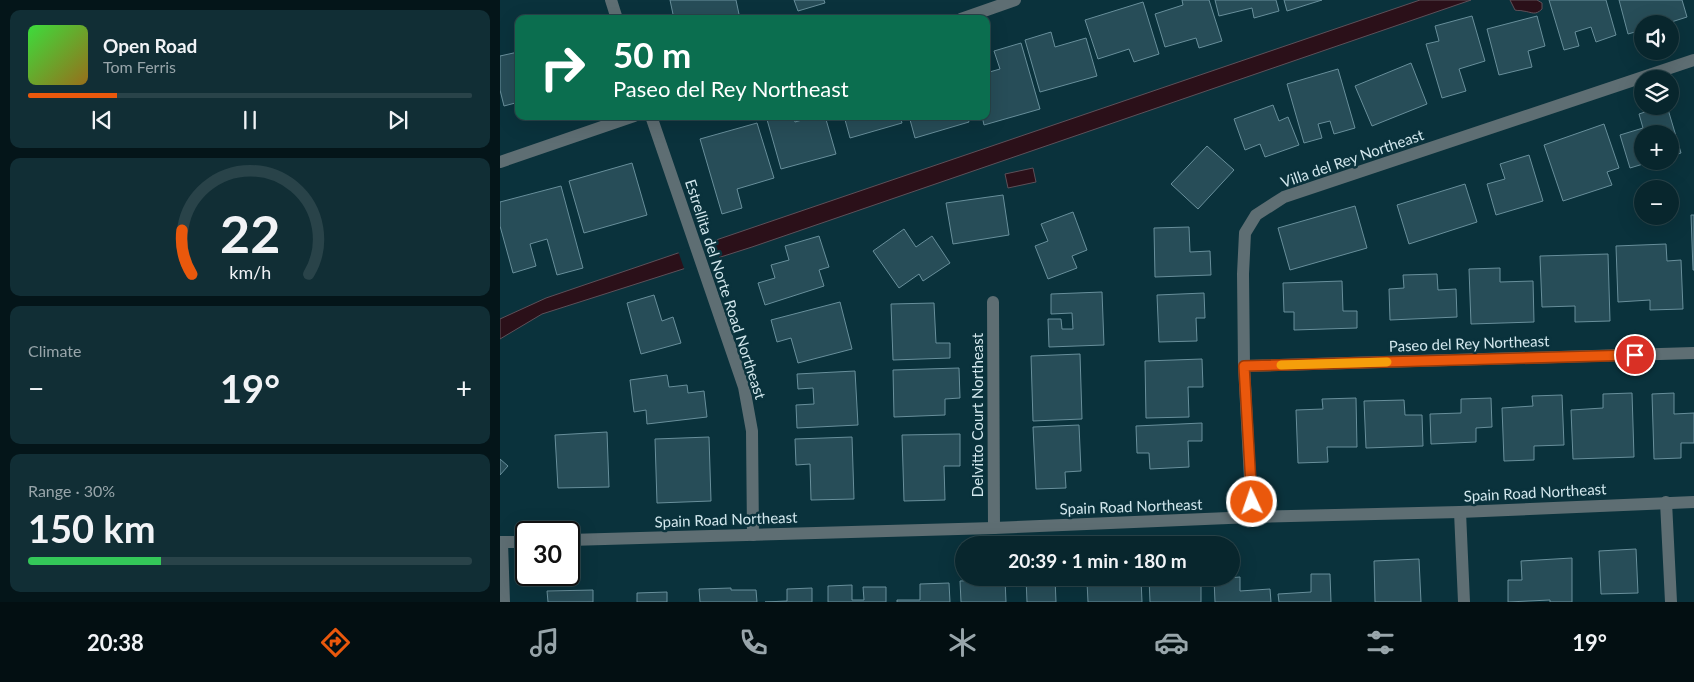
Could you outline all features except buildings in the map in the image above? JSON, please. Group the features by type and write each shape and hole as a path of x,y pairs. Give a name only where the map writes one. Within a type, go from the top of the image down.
{"street":[{"path":"611,0 616,15"},
{"path":"972,15 1015,0"},
{"name":"Villa del Rey Northeast","path":"1252,517 1244,366 1243,274 1245,233 1256,215 1284,197 1694,60"},
{"path":"500,162 622,120"},
{"name":"Estrellita del Norte Road Northeast","path":"652,120 744,387 752,432 754,534"},
{"name":"Delvitto Court Northeast","path":"993,302 994,528"},
{"name":"Paseo del Rey Northeast","path":"1244,366 1694,353"},
{"path":"1666,502 1671,602"},
{"name":"Spain Road Northeast","path":"580,540 994,528 1694,502"},
{"path":"1460,512 1464,602"},
{"path":"504,602 501,542 515,542"}],"shaded area":[{"path":"1420,0 1471,0 752,247 542,314 500,339 500,319 546,298"},
{"path":"1510,0 1537,0 1542,3 1542,9 1535,13 1515,10"},
{"path":"1033,168 1036,182 1008,188 1005,174"}],"pier":[{"path":"713,240 720,259 685,271 678,251"}],"slow traffic":[{"path":"1281,365 1387,362"}],"route":[{"path":"1252,502 1244,366 1635,355"}]}
